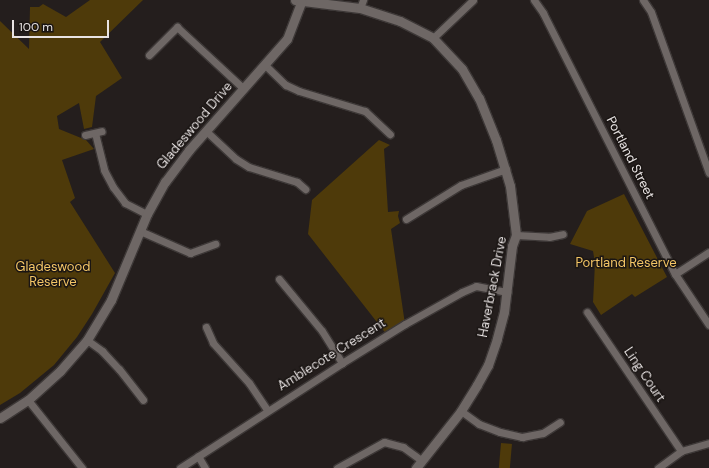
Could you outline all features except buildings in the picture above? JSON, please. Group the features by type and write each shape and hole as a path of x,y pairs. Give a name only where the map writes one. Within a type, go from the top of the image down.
{"street":[{"path":"433,38 473,0"},
{"name":"Portland Street","path":"534,0 543,13 675,274 709,325"},
{"path":"643,0 651,12 709,173"},
{"name":"Haverbrack Drive","path":"298,1 361,4 400,21 433,38 462,69 479,98 506,169 510,186 516,235 512,246 506,292 497,339 488,365 461,411 419,464"},
{"name":"Gladeswood Drive","path":"0,418 28,400 60,371 87,340 101,318 119,284 147,214 165,182 189,150 287,39 298,1"},
{"path":"149,55 177,28 244,89"},
{"path":"265,65 286,85 298,91 366,111 390,134"},
{"path":"206,131 236,159 249,167 297,182 305,189"},
{"path":"85,135 98,132 104,170 113,186 125,203 147,214"},
{"path":"406,219 461,184 506,169"},
{"path":"140,231 190,253 215,244"},
{"path":"516,235 549,237 562,234"},
{"path":"675,274 709,252"},
{"path":"279,279 322,331 342,362"},
{"name":"Amblecote Crescent","path":"180,468 342,362 412,320 476,286 506,292"},
{"name":"Ling Court","path":"588,312 681,451"},
{"path":"206,327 213,342 249,383 267,410"},
{"path":"87,340 102,351 119,369 143,400"},
{"path":"28,400 82,468"},
{"path":"461,411 479,424 500,432 522,437 543,433 560,422"},
{"path":"337,468 384,442 403,447 419,464"},
{"path":"658,468 681,451 709,443"},
{"path":"198,456 205,468"}],"green space":[{"name":"Gladeswood Reserve","path":"90,0 143,0 100,42 122,78 96,96 92,127 84,129 79,103 57,116 59,129 86,140 94,149 62,160 75,198 70,202 115,273 77,337 54,365 20,393 0,405 0,21 29,49 30,7 39,7 43,4 66,17"},
{"path":"379,140 390,145 384,149 388,212 399,211 398,216 400,223 391,229 405,324 387,335 308,234 312,200"},
{"name":"Portland Reserve","path":"624,194 667,277 635,297 632,294 601,315 593,302 595,263 593,251 570,244 587,211"},
{"path":"501,443 512,444 510,468 499,468"}]}
